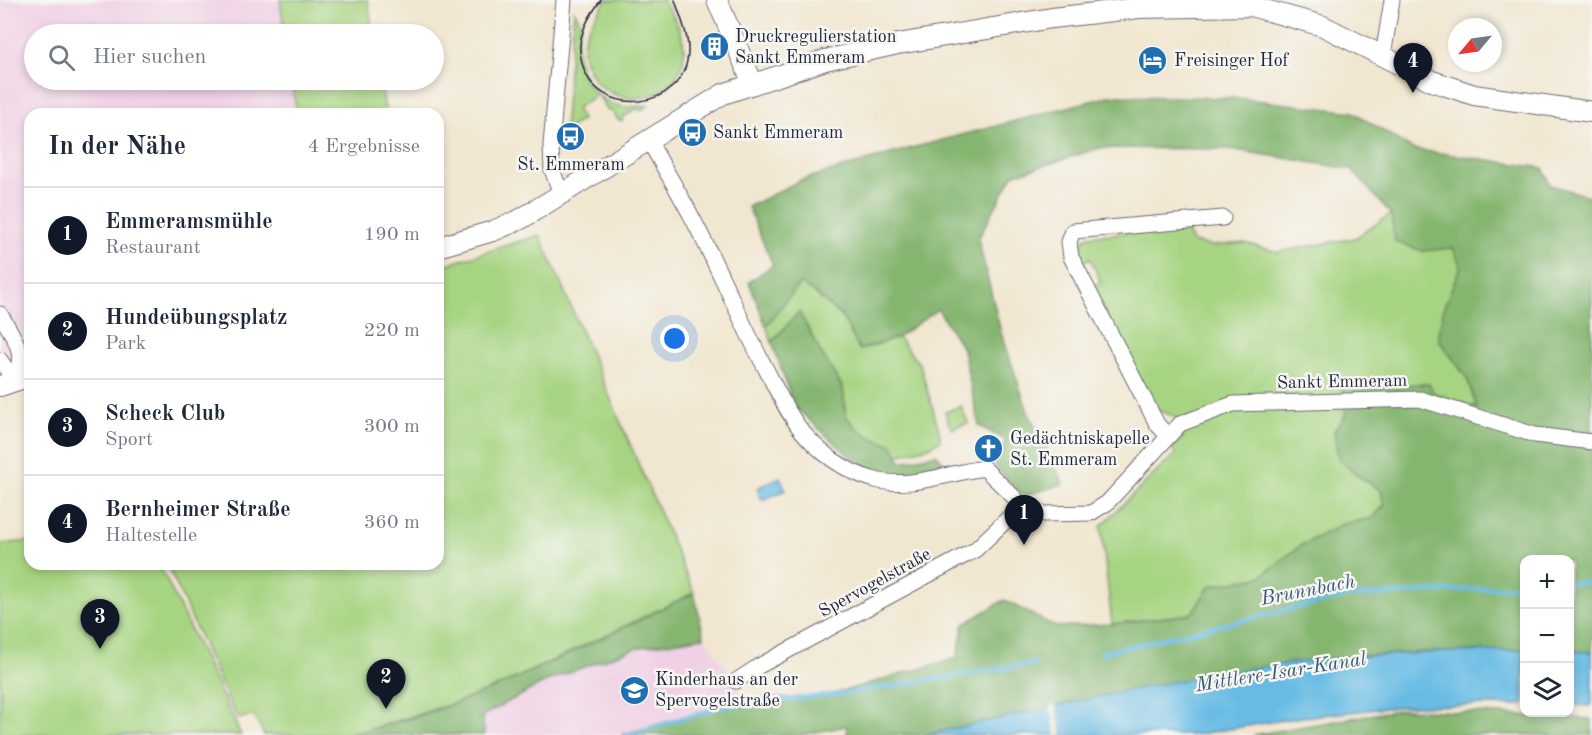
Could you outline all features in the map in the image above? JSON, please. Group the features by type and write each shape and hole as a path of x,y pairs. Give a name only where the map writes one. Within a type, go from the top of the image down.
{"main road":[{"path":"717,0 753,84"},
{"path":"444,245 520,219 723,94 825,60 861,51 1052,18 1139,8 1251,6 1323,27 1432,81 1474,95 1592,112"}],"street":[{"path":"561,193 554,180 551,152 564,0"},
{"path":"1383,56 1392,0"},
{"name":"Sankt Emmeram","path":"648,139 699,229 784,404 802,430 823,452 848,470 873,480 898,483 984,468 1022,505 1045,514 1091,513 1107,503 1180,424 1233,404 1420,399 1535,435 1592,442"},
{"path":"1168,436 1151,414 1071,257 1069,242 1073,231 1223,218"},
{"path":"0,314 21,353 15,381"},
{"path":"13,336 24,341"},
{"path":"0,360 15,381"},
{"name":"Spervogelstraße","path":"736,681 759,666 975,550 1022,505"}],"shaded area":[{"path":"0,0 280,0 284,24 24,24 24,90 294,90 296,105 277,108 24,108 24,356 0,365"},
{"name":"Kinderhaus an der Spervogelstraße","path":"704,637 736,681 741,700 618,735 485,735 482,716 549,680 635,648"}],"green space":[{"path":"280,0 368,0 372,24 284,24"},
{"path":"606,0 663,0 671,12 681,33 684,55 680,70 672,82 661,91 633,98 619,96 605,90 591,75 584,58 584,38"},
{"path":"574,10 581,23 577,50 579,63 591,88 599,96 596,95 576,108 582,120 564,131"},
{"path":"293,90 382,90 385,108 296,108"},
{"path":"599,96 612,104 626,107 650,105 640,111 637,108 623,117 622,121 618,120 612,111 608,111"},
{"path":"1110,96 1238,98 1353,112 1412,149 1543,168 1550,185 1592,197 1592,652 1574,651 1574,555 1520,555 1520,650 1359,656 1269,666 1188,680 925,735 847,735 847,726 801,735 621,735 741,700 826,696 957,658 964,624 1004,600 1056,627 1112,624 1191,614 1210,586 1260,577 1300,546 1343,524 1372,518 1384,506 1381,490 1355,474 1338,458 1334,431 1346,415 1342,386 1429,384 1434,393 1477,408 1467,378 1438,338 1444,307 1461,266 1453,248 1423,251 1395,242 1391,214 1351,169 1229,149 1100,148 1013,175 978,239 1001,333 1028,412 1064,484 1023,496 994,464 1006,440 979,426 963,349 938,309 898,337 860,350 842,317 800,283 766,326 749,282 773,265 748,207 801,180 908,149"},
{"path":"1391,214 1423,251 1453,247 1461,266 1444,307 1438,338 1467,378 1477,409 1433,393 1355,474 1381,490 1384,506 1372,518 1343,524 1300,546 1260,577 1210,586 1192,614 1112,624 1101,526 1175,454 1171,447 1183,438 1174,416 1153,409 1092,287 1101,282 1090,258 1081,263 1079,246 1088,236 1185,228 1192,242 1211,246 1245,243 1278,252 1355,238"},
{"path":"540,235 694,593 480,695 368,730 344,735 264,735 254,715 237,719 170,570 444,570 444,265"},
{"path":"800,283 842,317 860,350 898,337 920,365 940,440 931,446 897,455 893,445 874,439 856,428 845,416 843,388 799,312 772,342 766,326"},
{"path":"799,312 843,388 846,416 856,428 874,439 893,445 901,462 936,454 944,462 906,476 871,470 848,455 794,406 772,342"},
{"path":"961,406 968,423 951,429 945,412"},
{"path":"24,542 24,570 162,570 241,735 0,735 0,544"},
{"path":"694,593 704,637 635,648 549,680 482,716 485,735 344,735 390,724 479,694"},
{"path":"1404,709 1520,715 1520,717 1592,719 1592,735 1253,735"}],"water":[{"path":"780,477 786,490 762,500 757,488"},
{"name":"Mittlere-Isar-Kanal","path":"1520,650 1520,705 1405,706 1295,718 1194,735 925,735 1140,688 1227,672 1365,656"},
{"path":"1574,651 1592,652 1592,706 1574,705"}],"pier":[{"path":"1055,704 1062,735 1056,735 1050,706"}],"waterway":[{"name":"Brunnbach","path":"1574,583 1592,582"},
{"name":"Brunnbach","path":"1101,653 1343,597 1520,586"},
{"name":"Brunnbach","path":"628,735 721,707 841,694 1036,663"}],"tram line":[{"path":"601,0 584,28 580,48 582,63 590,81 604,94 621,100 639,101 657,97 672,87 683,72 688,46 675,0"}],"place":[{"name":"Druckregulierstation Sankt Emmeram","path":"714,47"},
{"name":"Freisinger Hof","path":"1153,61"},
{"name":"Bernheimer Straße","path":"1413,93"},
{"name":"Sankt Emmeram","path":"692,133"},
{"name":"St. Emmeram","path":"571,136"},
{"name":"Gedächtniskapelle St. Emmeram","path":"989,449"},
{"name":"Emmeramsmühle","path":"1024,545"},
{"name":"Scheck Club","path":"100,649"},
{"name":"Kinderhaus an der Spervogelstraße","path":"634,690"},
{"name":"Hundeübungsplatz","path":"386,709"}]}
